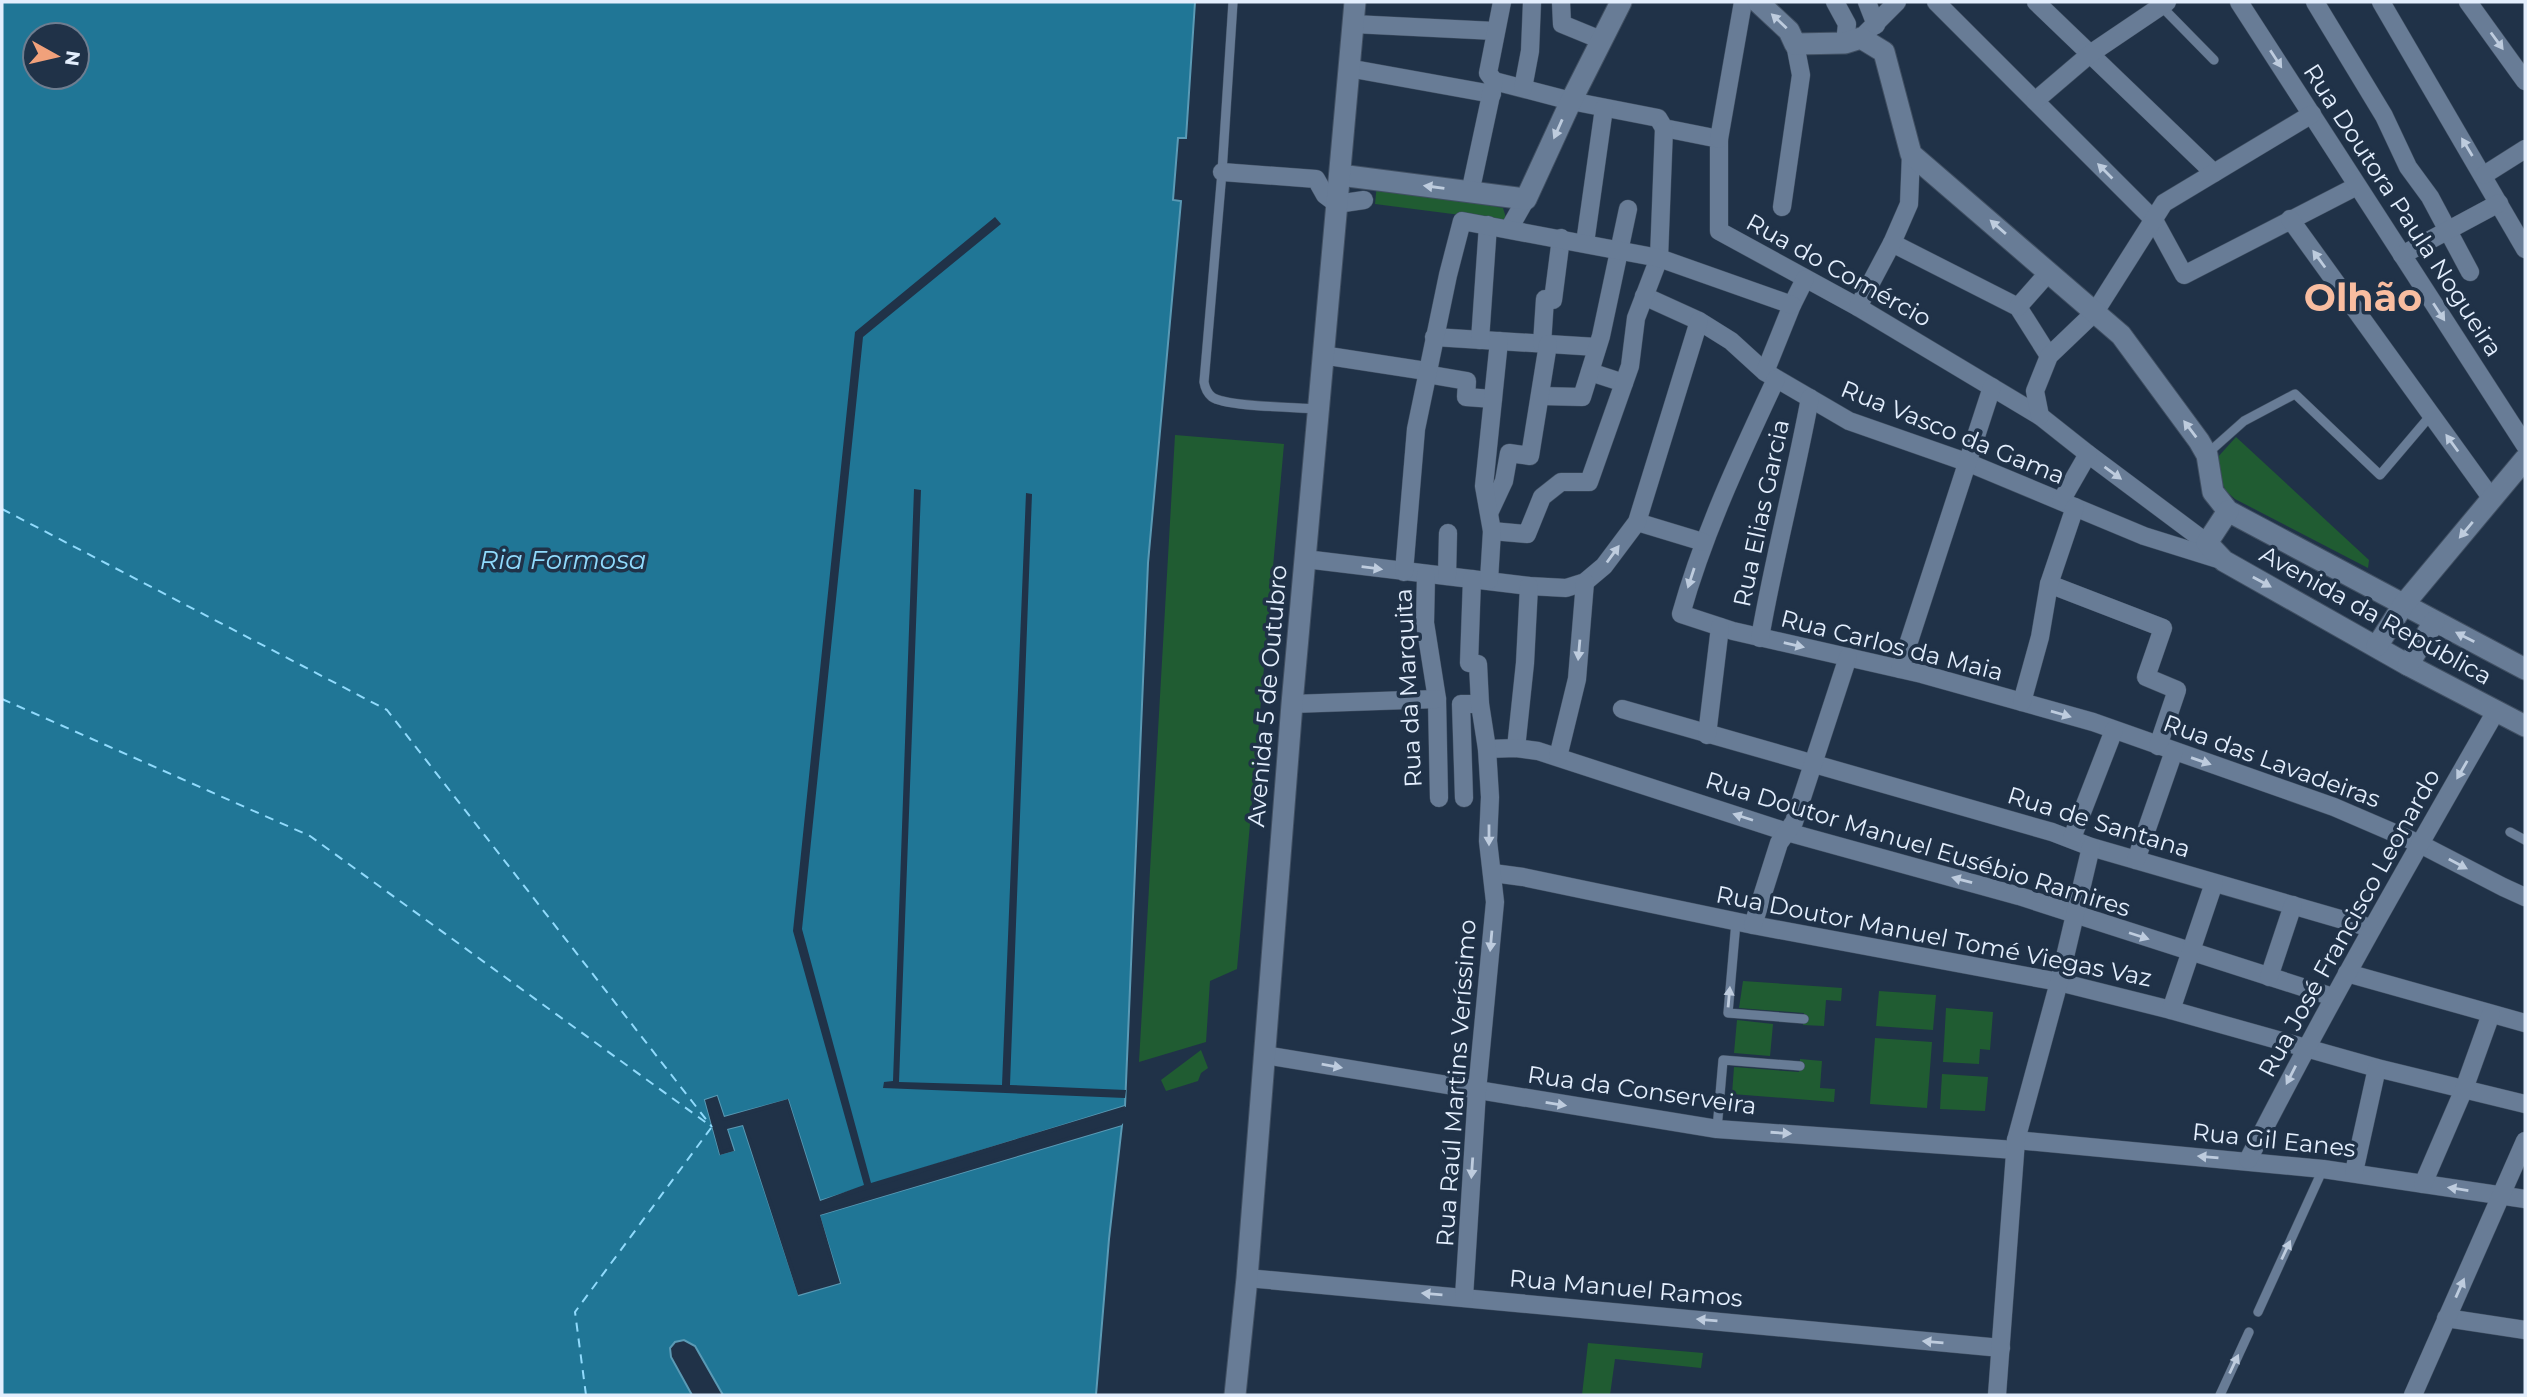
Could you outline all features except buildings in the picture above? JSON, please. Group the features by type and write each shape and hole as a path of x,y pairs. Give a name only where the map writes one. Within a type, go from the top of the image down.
{"main road":[{"name":"Avenida 5 de Outubro","path":"1235,1395 1247,1278 1322,355 1355,2"},
{"path":"1340,175 1526,199 1621,2"},
{"path":"1758,2 1789,31 1795,44 1861,35 1884,52 1911,154 2121,335 2199,440 2207,455 2213,492 2228,511 2207,542"},
{"path":"2377,646 2404,604 2525,459"},
{"name":"Avenida da República","path":"2228,511 2525,669"},
{"name":"Avenida da República","path":"2207,542 2224,561 2408,665 2525,726"},
{"path":"2408,665 2434,622"}],"street":[{"path":"1470,192 1493,87 1488,73 1502,2"},
{"path":"1523,88 1530,51 1532,2"},
{"path":"1562,2 1562,24 1601,40"},
{"path":"1664,128 1719,139 1743,2"},
{"path":"1835,2 1847,24 1861,35"},
{"path":"1861,35 1867,2"},
{"path":"1861,35 1897,2"},
{"path":"1936,2 2154,220 2184,275 2357,186"},
{"path":"2036,2 2214,173"},
{"name":"Rua Doutora Paula Nogueira","path":"2239,2 2525,445"},
{"path":"2315,2 2384,116 2408,167 2430,197 2470,271"},
{"path":"2381,2 2525,249"},
{"path":"2468,2 2525,81"},
{"path":"2035,101 2090,54 2164,4"},
{"path":"1353,24 1495,31"},
{"path":"1782,207 1801,75 1795,44"},
{"path":"1348,68 1493,87 1523,88 1571,101 1658,118 1664,128 1659,258 1636,318 1630,366 1589,482 1561,482 1542,497 1527,534 1492,531"},
{"path":"1585,243 1604,108"},
{"path":"2040,416 2035,391 2049,355 2095,312 2164,203 2312,114"},
{"name":"Rua do Comércio","path":"1719,139 1719,231 1858,307 2040,416 2207,542"},
{"path":"2484,175 2525,149"},
{"path":"1858,307 1909,204 1911,154"},
{"path":"1222,172 1316,178 1325,195 1337,204 1364,200"},
{"path":"1509,229 1526,199"},
{"path":"2402,255 2499,203"},
{"path":"1541,396 1582,397 1597,347 1628,209"},
{"path":"2290,219 2491,499"},
{"path":"1404,572 1416,429 1426,372 1462,221 1659,258 1792,305"},
{"path":"1480,340 1488,225"},
{"path":"1490,512 1503,481 1509,453 1530,456 1541,396 1545,299 1553,300 1561,238"},
{"path":"1892,243 2018,307 2049,355"},
{"path":"2018,307 2049,272"},
{"path":"1637,522 1703,542 1771,376 1792,305 1805,279"},
{"name":"Rua Vasco da Gama","path":"1644,296 1699,321 1731,341 1771,376 1849,421 1969,463 2144,536 2224,561"},
{"path":"1305,559 1529,586 1566,588 1585,582 1604,566 1637,522 1699,321"},
{"path":"1434,337 1597,347"},
{"path":"1480,579 1492,531 1484,486 1499,341"},
{"path":"1322,355 1467,380 1466,397 1493,399"},
{"path":"1590,372 1624,383"},
{"path":"1900,669 1993,387"},
{"name":"Rua Elias Garcia","path":"1760,638 1773,564 1793,487 1810,398"},
{"path":"2022,702 2040,637 2049,584 2068,504 2088,454"},
{"path":"1447,576 1448,533"},
{"name":"Rua Carlos da Maia","path":"1703,542 1681,614 1760,638 1900,669 2114,730"},
{"name":"Rua da Marquita","path":"1426,575 1425,623 1437,699 1439,798"},
{"name":"Rua Raúl Martins Veríssimo","path":"1464,1297 1477,1091 1495,901 1488,841 1488,749 1480,704 1478,664 1469,663 1480,579"},
{"path":"1558,757 1577,679 1585,582"},
{"path":"2049,584 2163,628 2146,677 2177,690 2166,749 2136,860"},
{"path":"1516,748 1525,663 1529,586"},
{"path":"1707,735 1720,627"},
{"path":"1745,924 1779,843 1794,822 1848,657"},
{"path":"1292,704 1437,699"},
{"path":"1464,798 1461,704 1480,704"},
{"name":"Rua de Santana","path":"1622,709 2072,838 2091,847 2371,928"},
{"name":"Rua José Francisco Leonardo","path":"2248,1160 2305,1048 2371,928 2496,711"},
{"path":"2072,838 2114,730"},
{"name":"Rua das Lavadeiras","path":"2114,730 2334,807 2420,844 2525,897"},
{"name":"Rua Doutor Manuel Eusébio Ramires","path":"1488,749 1516,748 1558,757 1787,832 2018,896 2333,997"},
{"path":"1997,1395 2016,1145 2091,847"},
{"name":"Rua Doutor Manuel Tomé Viegas Vaz","path":"1493,873 1745,924 2059,982 2171,1010 2377,1068 2525,1104"},
{"path":"2171,1010 2214,883"},
{"path":"2269,977 2293,905"},
{"path":"2347,973 2525,1023"},
{"path":"2423,1184 2464,1089 2491,1014"},
{"name":"Rua da Conserveira","path":"1264,1055 1717,1129 2016,1145"},
{"path":"2354,1172 2377,1068"},
{"path":"2413,1395 2525,1141"},
{"name":"Rua Gil Eanes","path":"2016,1145 2248,1160 2354,1172 2525,1199"},
{"name":"Rua Manuel Ramos","path":"1247,1278 2001,1348"},
{"path":"2446,1318 2525,1330"}],"lane":[{"path":"1233,2 1222,172 1203,375 1205,389 1212,397 1229,402 1318,409"},
{"path":"2164,4 2214,60"},
{"path":"2207,455 2244,421 2295,394 2380,475 2431,415"},
{"path":"2510,832 2525,840"},
{"path":"1745,924 1728,1013 1804,1019"},
{"path":"1717,1129 1723,1060 1800,1066"},
{"path":"2258,1312 2323,1169"},
{"path":"2220,1395 2249,1332"}],"green space":[{"path":"1377,184 1503,208 1507,221 1375,204"},
{"path":"1175,435 1284,444 1237,969 1210,981 1206,1042 1139,1062"},
{"path":"2236,437 2369,560 2368,568 2235,499 2226,491 2217,458"},
{"path":"1743,981 1842,988 1841,1001 1826,1000 1824,1026 1803,1025 1804,1013 1739,1008"},
{"path":"1879,991 1936,995 1933,1030 1876,1026"},
{"path":"1946,1008 1993,1012 1990,1050 1980,1049 1979,1064 1943,1062"},
{"path":"1737,1020 1773,1024 1770,1056 1734,1053"},
{"path":"1875,1038 1932,1042 1927,1108 1870,1104"},
{"path":"1201,1050 1208,1068 1201,1073 1198,1081 1166,1091 1161,1080"},
{"path":"1800,1059 1822,1061 1820,1088 1835,1089 1834,1102 1732,1094 1734,1067 1799,1072"},
{"path":"1942,1074 1988,1077 1985,1111 1940,1109"},
{"path":"1588,1343 1703,1353 1701,1368 1615,1359 1610,1395 1582,1395"}],"water":[{"name":"Ria Formosa","path":"2,2 1195,2 1186,138 1178,138 1173,200 1181,201 1148,563 1125,1106 820,1201 788,1100 724,1117 717,1096 705,1100 720,1154 734,1150 727,1129 743,1125 799,1295 840,1283 819,1215 1122,1125 1096,1395 723,1395 695,1346 684,1340 675,1342 670,1348 671,1357 692,1395 2,1395"}],"pier":[{"path":"995,217 1001,224 863,337 802,929 871,1183 1125,1106 1124,1110 820,1204 816,1202 786,1104 724,1121 714,1100 709,1102 723,1150 730,1148 724,1127 742,1121 746,1123 801,1291 836,1280 816,1216 818,1212 1121,1121 1122,1125 820,1215 840,1283 798,1295 743,1125 727,1129 734,1151 720,1155 705,1100 717,1096 724,1117 788,1099 820,1201 864,1185 793,931 855,332"},
{"path":"914,489 921,490 899,1082 1002,1085 1026,493 1032,494 1010,1085 1126,1090 1125,1098 883,1088 884,1082 893,1081"}],"ferry route":[{"path":"2,509 387,710 712,1127"},
{"path":"2,699 310,836 708,1124"},
{"path":"586,1395 575,1312 711,1128"}],"district":[{"name":"Olhão","path":"2363,297"}]}
